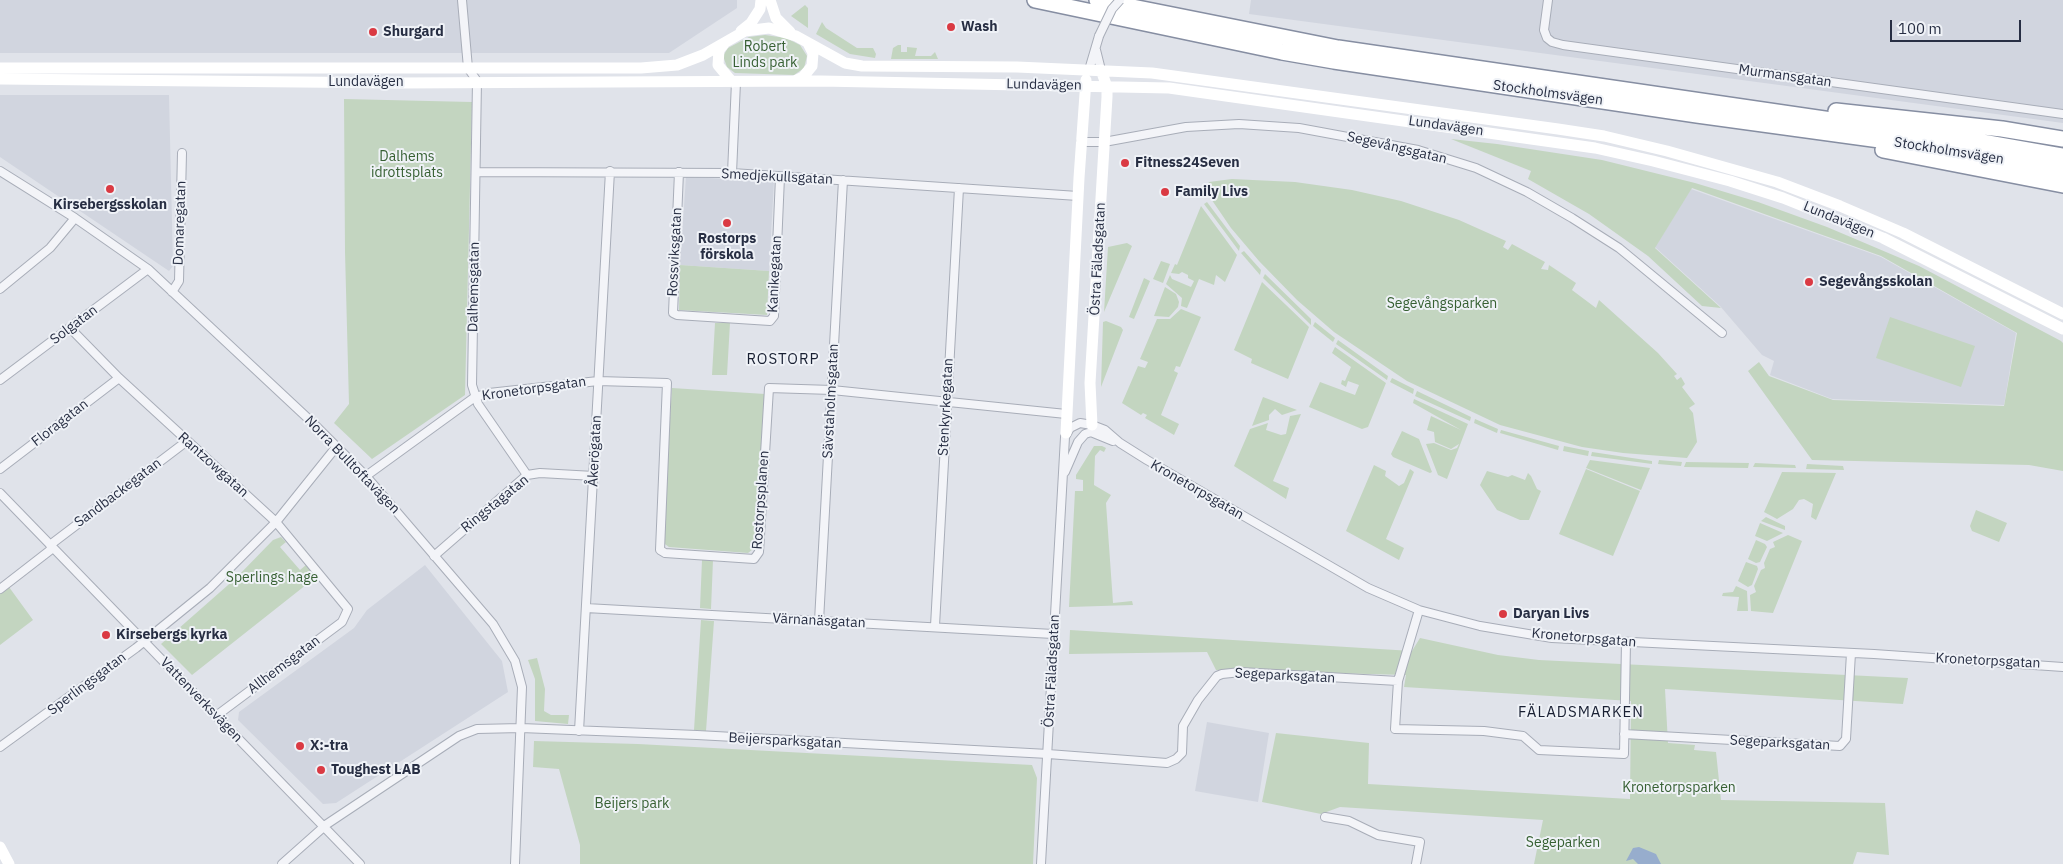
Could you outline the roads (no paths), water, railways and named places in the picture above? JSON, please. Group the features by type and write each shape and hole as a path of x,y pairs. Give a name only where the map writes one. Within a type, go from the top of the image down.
{"highway":[{"name":"Stockholmsvägen","path":"1036,0 1282,52 1697,116 1931,147 2063,171"},
{"name":"Stockholmsvägen","path":"1098,0 1338,48 1601,88 1972,140 2063,156"},
{"path":"1601,88 1917,119 2011,130 2063,139"},
{"path":"1697,116 2063,185"}],"main road":[{"path":"736,35 751,23 760,9 761,0"},
{"path":"770,0 776,18 796,36"},
{"name":"Lundavägen","path":"0,68 663,67 692,60 736,35 757,28 769,28 796,36 845,63 862,66 1101,70 1171,75 1604,136 1667,151 1777,182 1840,206 1903,233 2063,314"},
{"path":"726,42 719,50 718,65 734,82"},
{"path":"795,81 803,77 812,66 813,53 808,43"},
{"name":"Östra Fäladsgatan","path":"1066,433 1084,86 1089,70"},
{"name":"Östra Fäladsgatan","path":"1092,428 1090,383 1107,87 1101,70"},
{"name":"Lundavägen","path":"0,79 477,82 795,81 1169,88 1502,134 1653,160 1730,181 1836,218 1924,257 2063,329"},
{"path":"0,847 10,864"}],"street":[{"path":"462,0 468,68 477,82"},
{"path":"1089,70 1099,36 1112,9 1120,0"},
{"name":"Murmansgatan","path":"1548,0 1544,30 1547,38 1552,42 1563,45 2063,114"},
{"path":"1096,50 1101,70"},
{"name":"Dalhemsgatan","path":"477,82 472,385 475,397 527,475"},
{"path":"732,173 734,82"},
{"name":"Segevångsgatan","path":"1081,142 1104,142 1162,130 1239,124 1299,128 1418,150 1476,168 1527,192 1572,218 1619,248 1722,333"},
{"name":"Domaregatan","path":"172,292 179,281 182,153"},
{"name":"Norra Bulltoftavägen","path":"0,171 75,218 148,269 337,446 366,476 493,624 508,646 515,661 522,687 515,864"},
{"name":"Smedjekullsgatan","path":"476,172 610,171 732,173 1078,196"},
{"name":"Åkerögatan","path":"579,731 610,171"},
{"name":"Rossviksgatan","path":"679,172 673,313 677,315 722,317"},
{"name":"Kanikegatan","path":"722,317 770,321 774,316 780,177"},
{"name":"Sävstaholmsgatan","path":"819,621 843,180"},
{"name":"Stenkyrkegatan","path":"935,626 959,188"},
{"path":"0,289 50,248 75,218"},
{"name":"Solgatan","path":"0,380 148,269"},
{"name":"Rantzowgatan","path":"70,328 119,378 276,522 348,609"},
{"name":"Floragatan","path":"0,469 119,378"},
{"name":"Kronetorpsgatan","path":"366,476 475,397 489,393 598,381 667,383"},
{"name":"Rostorpsplanen","path":"667,383 660,550 664,553 754,558 759,552 769,388 832,390"},
{"path":"832,390 1066,414"},
{"path":"1079,441 1066,433 1074,425 1092,428"},
{"name":"Östra Fäladsgatan","path":"1062,478 1079,441 1092,428"},
{"name":"Kronetorpsgatan","path":"1092,428 1105,430 1120,443 1359,583 1419,610 1480,626 1552,638 1851,653 2063,667"},
{"name":"Östra Fäladsgatan","path":"1040,864 1066,433"},
{"name":"Sandbackegatan","path":"0,589 187,441"},
{"name":"Sperlingsgatan","path":"0,747 144,641 210,588 276,522 337,446"},
{"name":"Ringstagatan","path":"434,556 527,475 540,473 594,476"},
{"name":"Vattenverksvägen","path":"0,493 360,864"},
{"name":"Värnanäsgatan","path":"586,608 1053,634"},
{"name":"Allhemsgatan","path":"216,716 342,622 348,609"},
{"path":"1419,610 1398,681 1395,729 1484,731 1523,736 1539,750 1624,754 1626,642"},
{"name":"Segeparksgatan","path":"1624,734 1840,746 1846,739 1851,653"},
{"name":"Segeparksgatan","path":"1048,754 1167,763 1176,759 1182,753 1183,726 1198,700 1217,676 1222,674 1241,672 1398,681"},
{"name":"Beijersparksgatan","path":"282,864 323,827 460,736 477,729 521,728 1048,754"},
{"path":"1325,818 1349,821 1378,835 1420,842 1416,864"}],"water":[{"path":"1639,847 1656,854 1661,864 1638,864 1633,859 1626,861 1633,848"}],"place":[{"name":"Wash","path":"951,27"},
{"name":"Shurgard","path":"373,32"},
{"name":"Fitness24Seven","path":"1125,163"},
{"name":"Kirsebergsskolan","path":"110,189"},
{"name":"Family Livs","path":"1165,192"},
{"name":"Rostorps förskola","path":"727,223"},
{"name":"Segevångsskolan","path":"1809,282"},
{"name":"Daryan Livs","path":"1503,614"},
{"name":"Kirsebergs kyrka","path":"106,635"},
{"name":"X:-tra","path":"300,746"},
{"name":"Toughest LAB","path":"321,770"}],"district":[{"name":"ROSTORP","path":"783,360"},
{"name":"FÄLADSMARKEN","path":"1581,713"}],"park label":[{"name":"Robert Linds park","path":"765,56"},
{"name":"Dalhems idrottsplats","path":"407,166"},
{"name":"Segevångsparken","path":"1442,304"},
{"name":"Sperlings hage","path":"272,578"},
{"name":"Kronetorpsparken","path":"1679,788"},
{"name":"Beijers park","path":"632,804"},
{"name":"Segeparken","path":"1563,843"}]}
